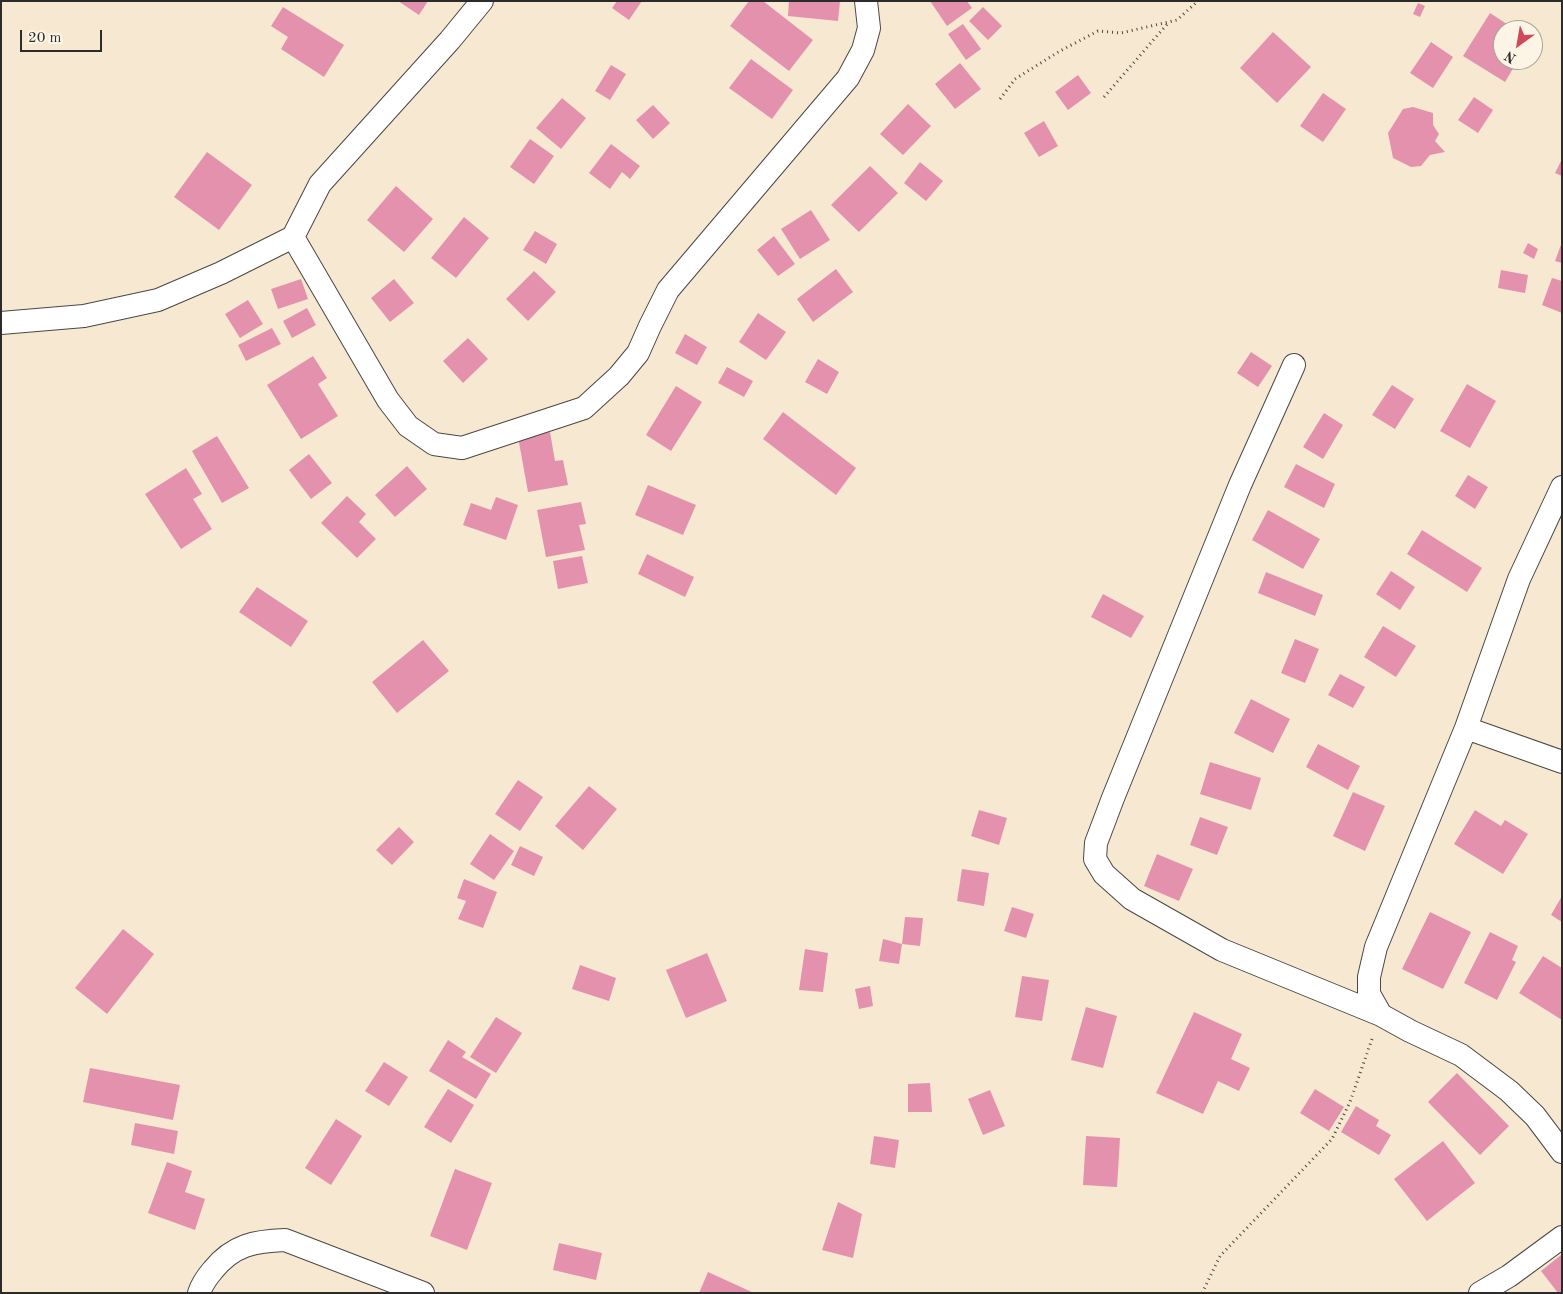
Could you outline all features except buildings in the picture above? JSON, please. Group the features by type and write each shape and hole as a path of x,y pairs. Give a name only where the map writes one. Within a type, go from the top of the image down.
{"street":[{"path":"1,323 84,316 158,300 221,273 293,237 320,184 450,40 482,1"},
{"path":"293,237 388,400 408,426 434,444 462,448 584,408 619,376 638,353 668,290 848,78 863,50 869,28 866,1"},
{"path":"1294,365 1240,485 1112,798 1096,843 1095,859 1104,874 1132,899 1222,950 1381,1015 1461,1055 1509,1091 1535,1116 1562,1152"},
{"path":"1381,1015 1369,994 1369,976 1376,947 1466,728 1519,579 1562,488"},
{"path":"1466,728 1562,762"},
{"path":"1480,1293 1509,1276 1562,1236"},
{"path":"199,1293 202,1284 220,1261 236,1248 264,1240 285,1240 423,1293"}],"path":[{"path":"1000,99 1015,79 1060,51 1098,31 1121,34 1177,20 1198,1"},
{"path":"1104,97 1169,22"},
{"path":"1202,1293 1220,1256 1332,1139 1350,1102 1381,1015"}]}
